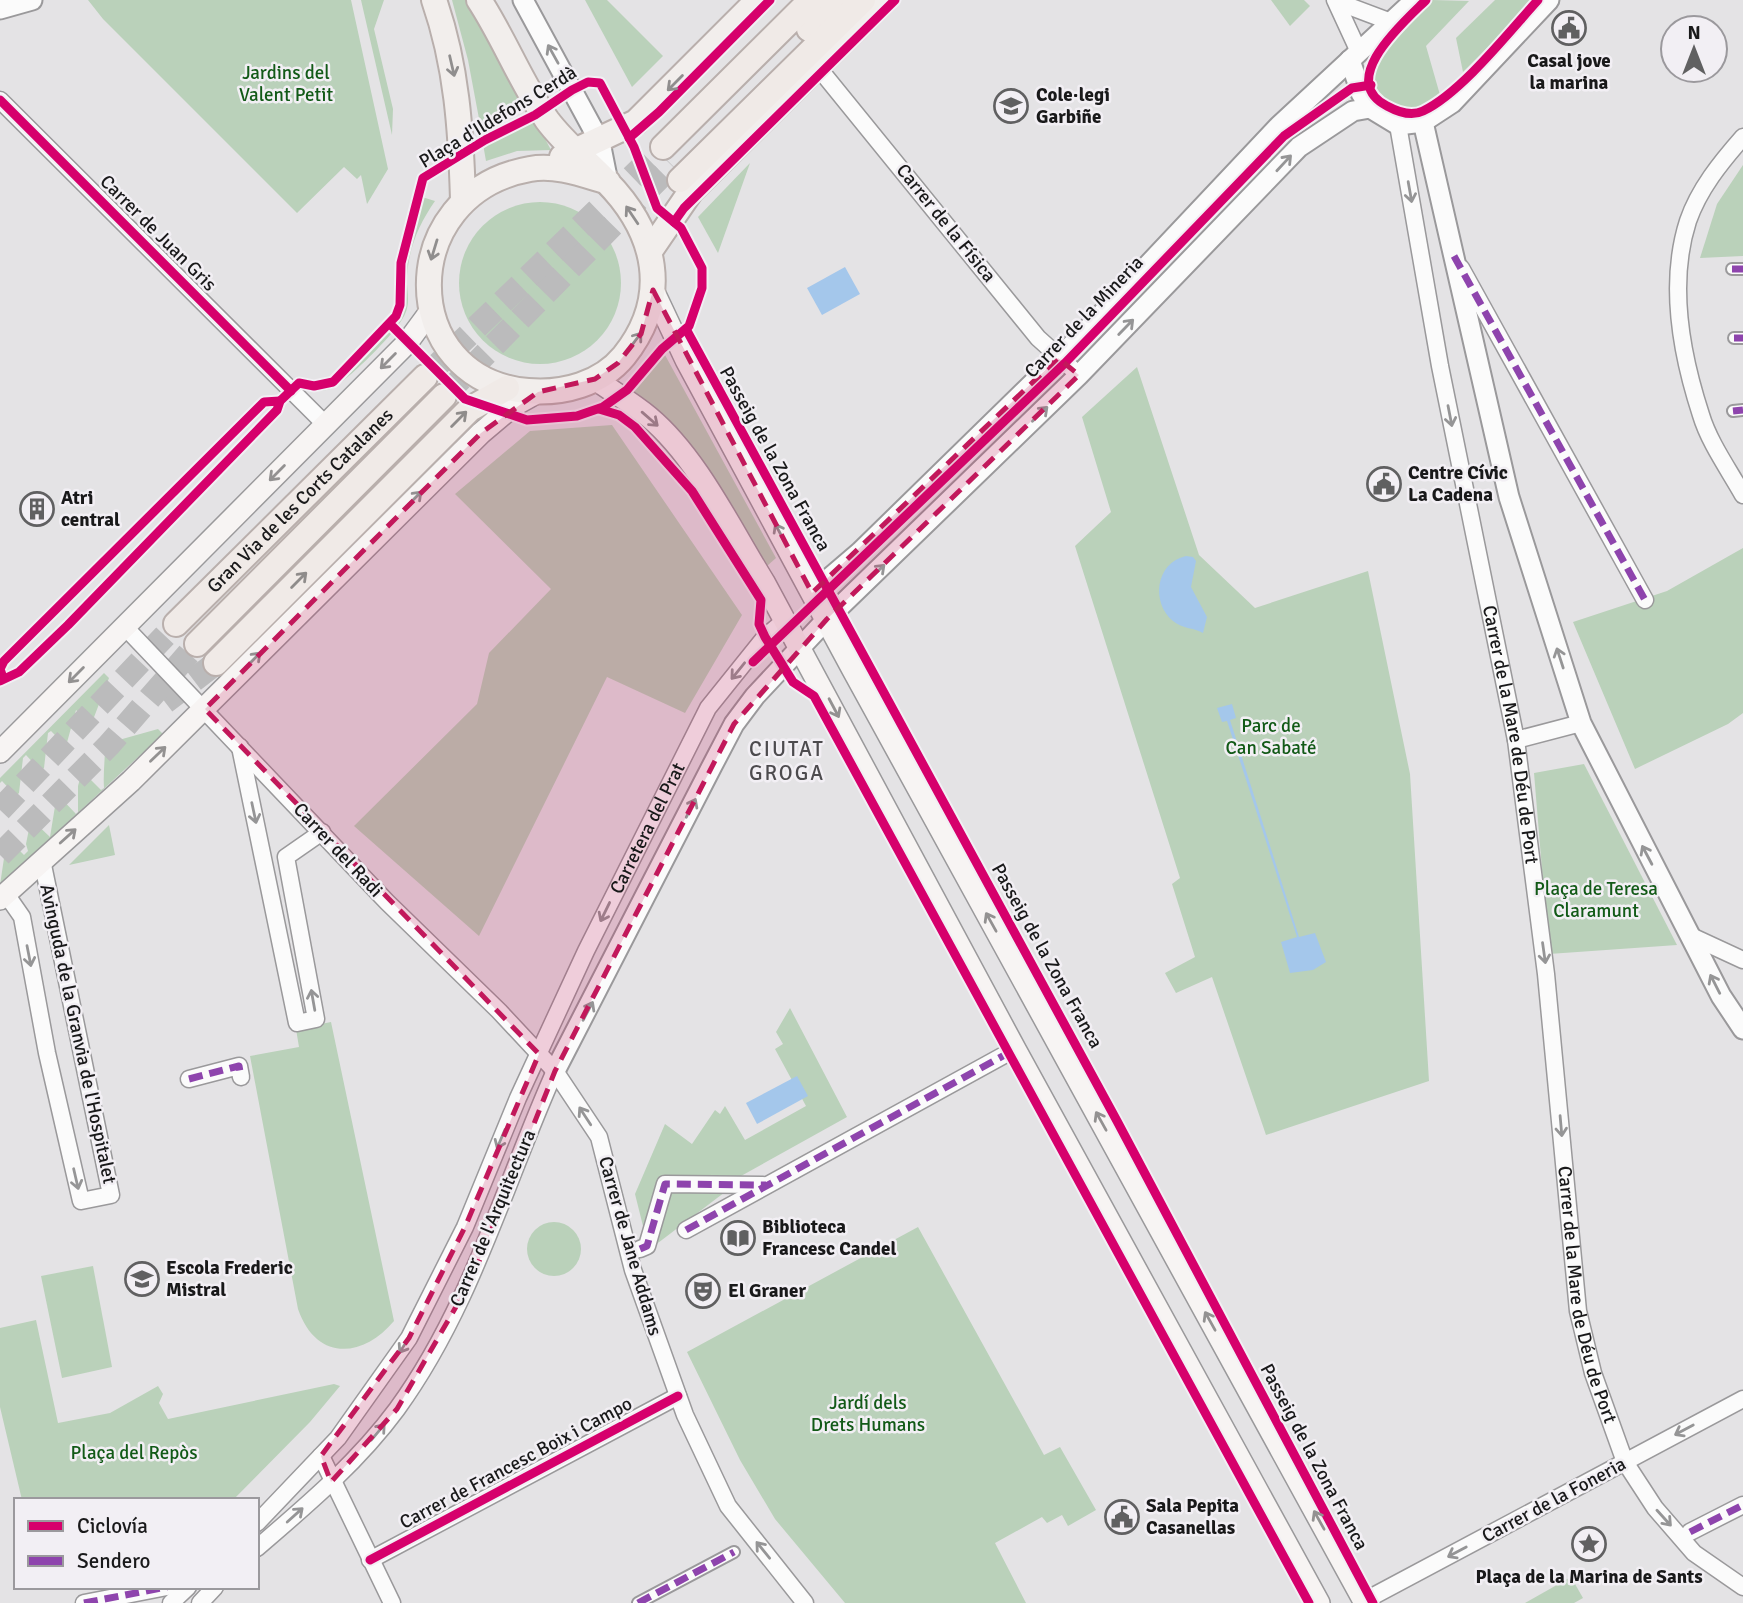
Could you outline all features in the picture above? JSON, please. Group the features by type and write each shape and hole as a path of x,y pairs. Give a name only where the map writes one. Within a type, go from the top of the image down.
{"highway":[{"path":"667,156 790,0"},
{"path":"667,156 811,0"},
{"path":"667,156 839,0"},
{"path":"667,156 863,0"},
{"name":"Gran Via de les Corts Catalanes","path":"176,624 425,377"},
{"path":"216,663 470,409 507,388"},
{"name":"Gran Via de les Corts Catalanes","path":"197,644 444,396"}],"main road":[{"path":"434,0 456,84 462,131 463,200"},
{"path":"479,0 546,118 576,152 608,182 642,230 650,251 653,290 641,334 618,363 595,379 559,392 507,388 475,372 458,358 437,326 428,290 430,257 442,226 463,200 493,181 576,152 636,122 758,0"},
{"path":"650,251 691,191 884,0"},
{"path":"532,169 573,172 608,182"},
{"name":"Passeig de la Zona Franca","path":"653,290 685,360 1363,1602"},
{"path":"0,752 407,343 432,309"},
{"path":"595,379 649,418 687,460 764,582 1015,1049 1319,1603"},
{"name":"Avinguda de la Granvia de l'Hospitalet","path":"3,896 131,781 481,433 513,406 538,392"},
{"path":"784,621 812,593"}],"street":[{"path":"0,9 32,0"},
{"path":"523,0 600,142 608,182"},
{"name":"Carrer de la Mineria","path":"812,593 870,542 1058,358 1279,126 1415,0"},
{"path":"1336,1 1354,56 1361,93 1370,108 1398,125 1423,122 1452,103 1549,0"},
{"path":"1336,1 1391,22"},
{"name":"Carrer de la Física","path":"817,66 1038,338 1079,375"},
{"name":"Carrer de Juan Gris","path":"0,100 325,424"},
{"name":"Carrer de la Mineria","path":"801,648 827,619 1079,375 1299,147 1353,111 1370,108"},
{"path":"1423,122 1509,497 1581,723 1691,936 1743,1029"},
{"name":"Carrer de la Mare de Déu de Port","path":"1398,125 1440,366 1516,740 1546,974 1578,1311 1593,1373 1625,1462 1655,1508 1695,1553 1743,1587"},
{"path":"1743,137 1703,190 1688,220 1677,289 1682,336 1701,417 1743,495"},
{"path":"1454,256 1645,600"},
{"name":"Carretera del Prat","path":"540,1054 586,950 708,708 765,638 784,621"},
{"name":"Carrer del Radi","path":"124,626 387,902 499,1011 555,1071"},
{"name":"Carretera del Prat","path":"555,1071 734,724 755,696 801,648"},
{"path":"1516,740 1581,723"},
{"path":"240,747 297,1023 316,1019 286,857 322,832"},
{"name":"Avinguda de la Granvia de l'Hospitalet","path":"3,896 22,917 47,1053 81,1201 111,1195 42,860"},
{"path":"1691,936 1743,960"},
{"path":"686,1230 1015,1049"},
{"name":"Carrer de l'Arquitectura","path":"259,1521 321,1456 409,1338 465,1227 540,1054"},
{"path":"189,1079 239,1066 241,1077"},
{"name":"Carrer de l'Arquitectura","path":"259,1546 355,1459 397,1409 472,1279 555,1071"},
{"name":"Carrer de Jane Addams","path":"555,1071 598,1138 632,1270 678,1396 728,1506 805,1603"},
{"path":"640,1249 647,1246 665,1184 766,1185"},
{"name":"Carrer de Francesc Boix i Campo","path":"370,1560 678,1396"},
{"name":"Carrer de la Foneria","path":"1363,1602 1743,1399"},
{"path":"321,1456 331,1482 392,1603"},
{"path":"1690,1532 1743,1505"},
{"path":"638,1603 734,1552"},
{"path":"84,1603 157,1589"},
{"path":"171,1603 186,1589"},
{"path":"200,1603 213,1589"}],"highlighted area":[{"path":"653,290 812,593 1058,358 1079,375 827,619 734,724 555,1071 472,1279 397,1409 331,1482 321,1456 409,1338 465,1227 539,1054 205,709 481,433 538,392 595,379 618,363 641,334"}],"green space":[{"name":"Jardins del Valent Petit","path":"88,0 351,0 388,169 367,204 361,175 357,179 344,167 297,213 103,19"},
{"path":"361,0 384,0 374,29 393,109 392,135"},
{"path":"452,0 470,0 524,100 480,124 468,60"},
{"path":"585,0 607,0 663,56 632,87"},
{"path":"1271,0 1304,0 1310,6 1290,26"},
{"path":"1432,0 1469,1 1426,46 1440,95 1418,110 1396,108 1379,93 1374,79 1375,66 1389,41"},
{"path":"1495,0 1535,0 1463,72 1456,38"},
{"path":"534,118 551,150 517,151 486,161 483,144"},
{"path":"750,163 718,253 698,217"},
{"path":"1743,165 1743,256 1700,258 1717,204"},
{"path":"422,197 435,201 424,218 413,246 408,265 407,309 401,322 361,365 340,383 328,390 312,390 337,383 399,320 405,308 407,258"},
{"path":"540,202 571,208 598,225 615,252 621,283 615,314 598,341 571,358 540,364 509,358 482,341 465,314 459,283 465,252 482,225 509,208"},
{"path":"665,355 776,558 767,566 727,498 633,393"},
{"name":"Parc de Can Sabaté","path":"1137,367 1199,555 1255,608 1368,571 1410,774 1429,1081 1266,1135 1212,977 1176,993 1165,973 1195,957 1172,884 1180,878 1075,546 1111,512 1082,417"},
{"path":"612,425 742,615 685,713 607,677 479,936 354,826 477,704 489,653 551,589 455,494 530,431"},
{"path":"1743,548 1743,713 1728,724 1635,769 1573,622 1667,591"},
{"path":"104,673 109,678 91,725 76,710 66,746 51,731 48,733 44,768 41,771 26,755 23,758 19,793 16,796 2,781 0,783 0,778"},
{"path":"158,729 163,734 0,885 7,838 24,855 28,851 26,844 31,819 50,837 57,794 76,814 78,812 78,786 82,771 101,790 104,788 105,747 108,743"},
{"name":"Plaça de Teresa Claramunt","path":"1584,764 1677,945 1549,954 1534,773"},
{"path":"109,825 115,855 69,865"},
{"path":"790,1008 847,1117 732,1181 664,1181 646,1238 635,1194 665,1124 692,1144 715,1110 720,1114 725,1106 745,1140 806,1106 775,1049 783,1044 776,1032"},
{"path":"331,1022 394,1321 368,1342 354,1348 341,1349 328,1346 316,1338 306,1326 298,1309 250,1056 299,1047 296,1029"},
{"path":"668,1187 729,1189 650,1249"},
{"path":"554,1222 573,1230 581,1249 573,1268 554,1276 535,1268 527,1249 535,1230"},
{"name":"Jardí dels Drets Humans","path":"918,1227 1044,1455 1060,1447 1096,1510 1068,1526 1062,1515 1047,1523 1042,1517 995,1543 1026,1603 845,1603 775,1519 740,1460 687,1352"},
{"path":"93,1266 112,1367 62,1378 41,1276"},
{"name":"Plaça del Repòs","path":"36,1320 58,1423 110,1413 158,1386 163,1394 159,1403 168,1419 334,1384 340,1386 310,1422 235,1498 22,1498 0,1407 0,1328"},
{"path":"1571,1577 1583,1598 1574,1603 1525,1603"}],"water":[{"path":"845,267 860,294 822,315 807,288"},
{"path":"1186,556 1193,557 1196,561 1191,587 1207,617 1203,633 1177,624 1161,604 1159,594 1162,575 1176,560"},
{"path":"1232,704 1236,718 1230,720 1299,937 1315,933 1326,962 1313,970 1290,973 1281,942 1297,937 1227,721 1222,722 1217,708"},
{"path":"797,1076 808,1096 757,1124 746,1103"}],"tunnel":[{"path":"425,377 663,147"},
{"path":"444,396 672,165"},
{"path":"0,810 176,624"},
{"path":"0,855 109,745 197,644"},
{"path":"165,702 216,663"}],"marked path":[{"path":"1454,256 1645,600"},
{"path":"1732,269 1743,269"},
{"path":"1734,338 1743,338"},
{"path":"1733,411 1743,410"},
{"path":"686,1230 1012,1051"},
{"path":"189,1079 239,1066 241,1077"},
{"path":"640,1249 647,1246 665,1184 766,1185"},
{"path":"1690,1532 1743,1505"},
{"path":"638,1603 734,1552"},
{"path":"84,1603 157,1589"}],"cycle path":[{"path":"629,138 659,112 770,0"},
{"path":"674,222 684,208 895,0"},
{"path":"1426,0 1391,36 1371,67 1369,81 1373,95 1387,106 1405,113 1423,111 1453,91 1484,61 1538,0"},
{"name":"Plaça d'Ildefons Cerdà","path":"0,681 19,672 68,625 277,410 280,401 299,383 314,386 333,382 396,316 400,305 401,263 423,178 485,140 535,115 572,90 588,82 600,83 634,147 657,208 681,228 702,268 702,288 689,326 662,349 627,390 603,407 577,416 527,420 465,399 390,324"},
{"path":"753,662 1065,363 1284,136 1352,88 1371,85"},
{"path":"0,100 291,391"},
{"path":"686,329 1117,1121 1373,1603"},
{"path":"3,678 0,669 4,661 264,402 280,401"},
{"path":"599,409 619,415 635,427 692,491 761,600 759,624 765,637 793,682 814,696 1309,1603"},
{"path":"370,1560 678,1396"}],"place":[{"name":"Casal jove la marina","path":"1569,28"},
{"name":"Cole·legi Garbiñe","path":"1011,106"},
{"name":"Centre Cívic La Cadena","path":"1384,484"},
{"name":"Atri central","path":"37,509"},
{"name":"Biblioteca Francesc Candel","path":"738,1238"},
{"name":"Escola Frederic Mistral","path":"142,1279"},
{"name":"El Graner","path":"703,1291"},
{"name":"Sala Pepita Casanellas","path":"1122,1517"},
{"name":"Plaça de la Marina de Sants","path":"1589,1544"}],"district":[{"name":"CIUTAT GROGA","path":"787,761"}]}
